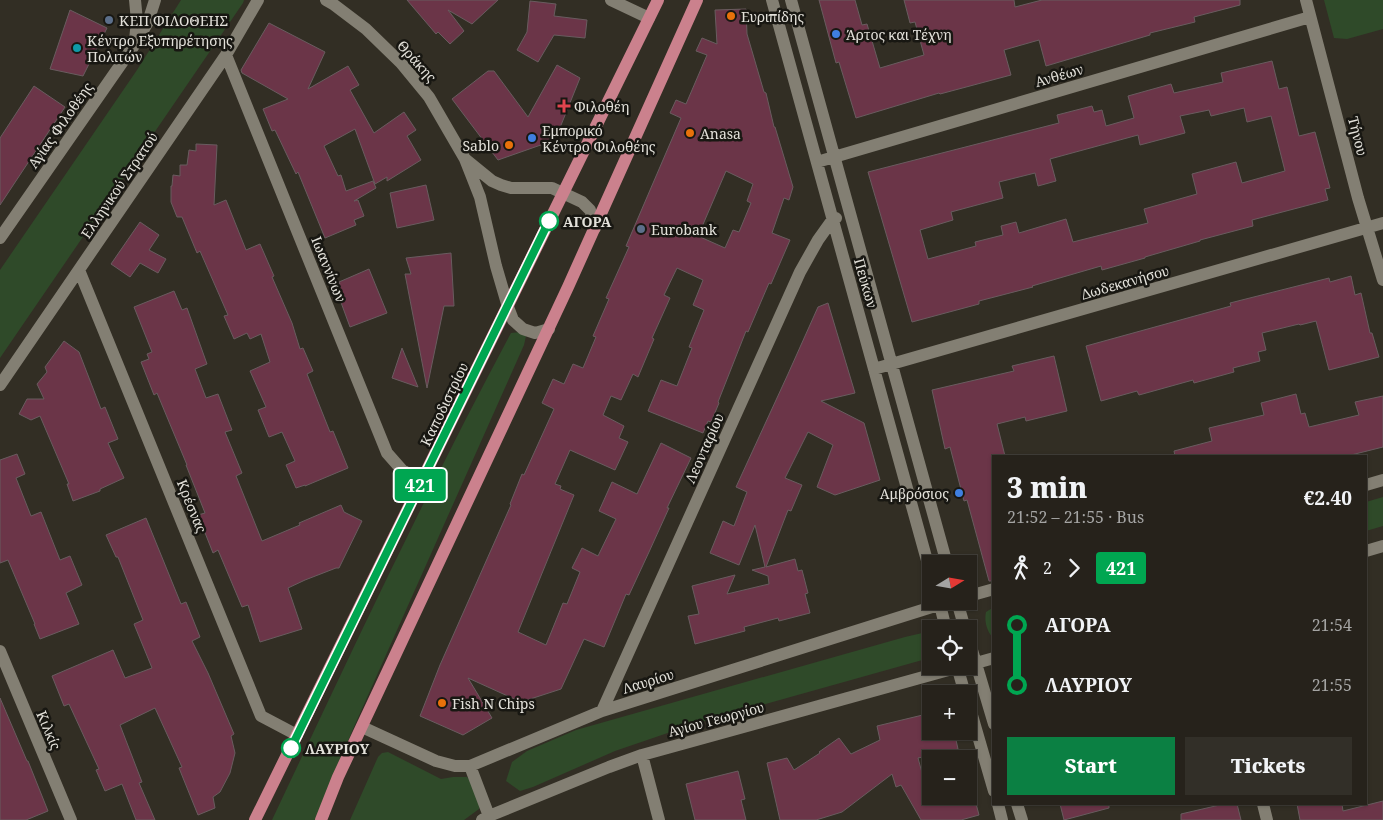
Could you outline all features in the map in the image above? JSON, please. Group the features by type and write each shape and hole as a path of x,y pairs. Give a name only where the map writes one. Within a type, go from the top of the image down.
{"main road":[{"name":"Καποδιστρίου","path":"255,820 658,0"},
{"path":"321,820 338,777 595,228 697,0"}],"street":[{"path":"135,0 137,21 135,44"},
{"name":"Αγίας Φιλοθέης","path":"0,238 135,44 148,22 155,0"},
{"name":"Ελληνικού Στρατού","path":"0,385 226,55 258,0"},
{"name":"Θράκης","path":"326,0 366,29 401,63 429,97 465,159 480,197 496,266 513,320 523,329 535,332 548,329"},
{"path":"611,0 649,18"},
{"name":"Πεύκων","path":"772,0 925,555"},
{"name":"Πεύκων","path":"791,0 945,555"},
{"name":"Τήνου","path":"1306,0 1367,228 1383,280"},
{"name":"Ανθέων","path":"817,162 1310,17"},
{"name":"Ιωαννίνων","path":"226,55 387,453 402,470 422,482"},
{"name":"Θράκης","path":"465,159 492,181 501,185 512,188 552,188 582,202 590,210 595,228"},
{"path":"833,218 850,214"},
{"name":"Λεονταρίου","path":"602,711 800,272 833,218"},
{"name":"Δωδεκανήσου","path":"874,369 1383,223"},
{"name":"Κρέσνας","path":"79,270 261,716 297,735"},
{"path":"1367,484 1383,480"},
{"path":"1367,551 1383,546"},
{"path":"978,593 992,590"},
{"name":"Λαυρίου","path":"362,727 436,761 455,766 470,766 602,711 922,609"},
{"name":"Κιλκίς","path":"0,652 70,820"},
{"name":"Αγίου Γεωργίου","path":"977,663 992,659"},
{"name":"Αγίου Γεωργίου","path":"486,818 609,767 642,756 933,675"},
{"path":"970,675 992,720"},
{"path":"977,733 992,784"},
{"path":"642,756 659,820"},
{"path":"470,766 486,818"},
{"path":"998,805 1002,820"},
{"path":"1017,805 1022,820"},
{"path":"1263,805 1267,820"}],"green space":[{"path":"181,0 244,0 0,358 0,270 137,70"},
{"path":"1324,0 1383,0 1383,29 1347,39 1334,38"},
{"path":"521,332 526,336 524,345 353,729 315,820 272,820 388,575 479,393 511,333"},
{"path":"1383,497 1383,526 1367,531 1367,502"},
{"path":"992,608 992,636 985,619 986,612"},
{"path":"922,633 922,660 694,724 615,751 520,791 506,781 512,762 527,751 576,730"},
{"path":"388,752 441,779 467,777 476,792 479,809 464,820 350,820 378,757 382,753"}],"building":[{"path":"407,0 498,0 472,24 448,10 464,31 450,44 438,32 436,34"},
{"path":"819,0 855,0 862,25 867,24 880,68 924,55 915,22 910,23 904,0 1014,0 1015,7 1042,0 1240,0 1240,5 1194,17 1195,22 1150,33 1150,35 1046,66 1039,40 1004,50 1011,75 939,93 856,118 839,62 836,63"},
{"path":"530,1 556,4 554,16 587,20 585,38 554,35 538,62 517,50 527,32"},
{"path":"746,9 747,34 793,187 789,200 784,198 772,233 790,240 748,332 746,331 711,422 708,421 703,433 648,411 661,380 677,386 692,348 689,347 704,310 693,305 703,280 677,268 664,295 670,298 652,338 654,339 638,377 633,374 621,400 611,396 603,415 624,426 619,438 628,442 615,470 570,450 555,484 561,486 560,489 574,495 518,632 546,645 563,603 567,604 580,572 572,568 582,548 598,556 616,519 599,511 612,482 637,494 661,443 691,458 667,508 669,508 649,552 629,595 626,594 604,647 584,639 561,689 521,702 468,678 492,718 463,735 420,716 440,665 511,505 522,474 524,475 554,409 542,403 553,379 564,384 573,364 583,368 596,337 593,336 609,299 606,298 629,247 626,246 681,118 670,113 676,100 686,104 707,55 696,51 702,38 717,44 715,10","holes":["726,171 753,184 747,201 751,203 739,232 733,230 725,248 698,236"]},
{"name":"Κέντρο Εξυπηρέτησης Πολιτών","path":"70,10 107,28 83,76 50,69"},
{"path":"269,23 325,52 308,89 348,66 359,85 350,90 374,133 404,112 416,130 407,136 421,160 387,181 387,177 375,184 355,129 324,146 338,176 341,175 346,191 373,181 376,188 354,201 358,200 364,216 354,220 356,225 325,238 298,172 296,174 275,130 272,131 263,109 288,99 242,73 241,70"},
{"path":"1272,61 1279,89 1287,87 1299,136 1315,132 1330,188 1325,189 1328,200 1252,220 1253,226 1200,240 1145,258 1102,270 1101,266 979,301 979,304 912,322 868,172 1059,123 1057,115 1092,106 1094,112 1102,110 1106,126 1134,118 1128,96 1171,84 1174,93 1223,82 1221,73","holes":["1244,108 1247,122 1271,116 1285,171 1242,183 1236,162 1192,174 1197,194 1144,209 1148,223 1073,242 1066,219 1019,233 1016,222 1001,226 1003,235 975,242 976,246 928,259 920,230 953,220 951,212 1003,198 999,182 1035,173 1038,186 1056,181 1050,159 1138,135 1140,145 1185,133 1180,116 1209,110 1211,116"]},
{"path":"557,65 580,78 555,140 498,160 452,99 488,71 494,71 528,117"},
{"path":"34,86 65,107 0,205 0,138"},
{"path":"196,144 217,145 214,205 226,200 246,250 260,244 292,323 300,349 303,348 313,371 307,374 330,432 333,431 348,468 305,486 296,488 286,465 295,461 282,432 269,437 258,410 266,407 250,371 270,362 261,334 250,339 247,333 234,339 224,316 228,315 200,251 197,253 182,217 177,217 171,202 173,175 180,176 180,165 187,165 189,150 196,151"},
{"path":"426,185 434,220 397,228 390,193"},
{"path":"140,222 159,235 149,250 166,259 158,273 140,263 130,277 111,264"},
{"path":"451,253 454,306 444,306 427,388 405,274 411,274 406,258"},
{"path":"369,269 387,313 350,327 335,286 340,284 339,282"},
{"path":"1351,276 1355,295 1361,293 1370,333 1372,333 1379,357 1329,370 1316,321 1262,333 1266,350 1258,352 1260,361 1233,368 1234,372 1194,383 1193,380 1139,395 1137,391 1101,401 1086,346 1231,306 1230,303 1329,278 1330,282"},
{"path":"174,291 182,310 187,308 207,364 195,369 206,398 218,394 232,430 225,432 242,473 236,476 262,541 341,505 344,512 362,521 339,568 288,588 302,629 260,642 248,605 242,607 218,550 213,553 198,515 205,513 157,393 154,395 141,362 149,359 147,354 152,352 134,307"},
{"path":"828,303 855,393 821,401 864,423 880,480 835,495 817,487 833,445 808,432 785,478 802,485 791,511 788,510 766,567 795,559 798,571 802,570 808,593 805,594 810,613 779,621 778,618 744,627 745,631 695,644 688,616 699,614 692,586 735,575 727,594 769,584 768,576 752,570 765,567 755,525 739,565 710,553 723,521 734,526 747,492 736,487 818,307"},
{"path":"64,341 79,352 101,409 105,407 118,439 108,443 124,478 100,489 100,491 73,501 67,484 69,484 40,416 31,420 19,414 27,399 44,399 37,384 47,372 45,367"},
{"path":"402,348 418,387 392,378"},
{"path":"1054,356 1067,411 1026,421 1025,417 997,424 1005,455 992,455 992,581 989,581 967,500 964,501 950,447 945,449 932,390 1014,371 1012,366"},
{"path":"1296,394 1301,414 1305,413 1309,427 1359,415 1355,402 1383,396 1383,447 1351,455 1175,455 1174,451 1212,441 1209,428 1264,415 1261,403"},
{"path":"17,454 25,474 16,478 31,516 41,512 60,560 70,556 82,585 66,593 79,624 40,639 8,560 0,563 0,460"},
{"path":"146,518 181,604 186,602 200,637 192,641 234,734 231,736 235,753 230,773 220,792 213,797 215,808 198,815 179,768 182,767 155,708 120,725 142,782 139,783 155,820 136,820 122,784 105,791 96,770 99,769 69,704 64,706 52,676 113,650 125,678 152,668 134,624 143,620 118,557 116,557 106,535"},
{"path":"0,698 48,811 26,820 0,820"},
{"path":"922,715 922,740 956,740 958,749 922,750 922,757 918,758 922,773 922,805 976,805 979,815 961,820 921,820 901,785 896,787 892,774 842,812 816,820 780,820 767,763 787,758 794,770 839,738 851,754 880,740 877,726"},
{"path":"738,771 745,799 741,800 746,820 695,820 686,784"},
{"path":"1383,801 1383,820 1300,820 1297,805 1342,805 1343,811"},
{"path":"1060,805 1109,805 1109,808 1064,820"},
{"path":"1220,805 1237,805 1241,820 1181,820 1181,814"}],"bus line":[{"name":"421","path":"291,748 549,221"}],"place":[{"name":"Ευριπίδης","path":"731,16"},
{"name":"ΚΕΠ ΦΙΛΟΘΕΗΣ","path":"109,20"},
{"name":"Άρτος και Τέχνη","path":"836,34"},
{"name":"Κέντρο Εξυπηρέτησης Πολιτών","path":"77,48"},
{"name":"Φιλοθέη","path":"564,106"},
{"name":"Anasa","path":"690,133"},
{"name":"Εμπορικό Κέντρο Φιλοθέης","path":"532,138"},
{"name":"Sablo","path":"509,145"},
{"name":"ΑΓΟΡΑ","path":"549,221"},
{"name":"Eurobank","path":"641,229"},
{"name":"Αμβρόσιος","path":"959,493"},
{"name":"Fish N Chips","path":"442,703"},
{"name":"ΛΑΥΡΙΟΥ","path":"291,748"}]}
